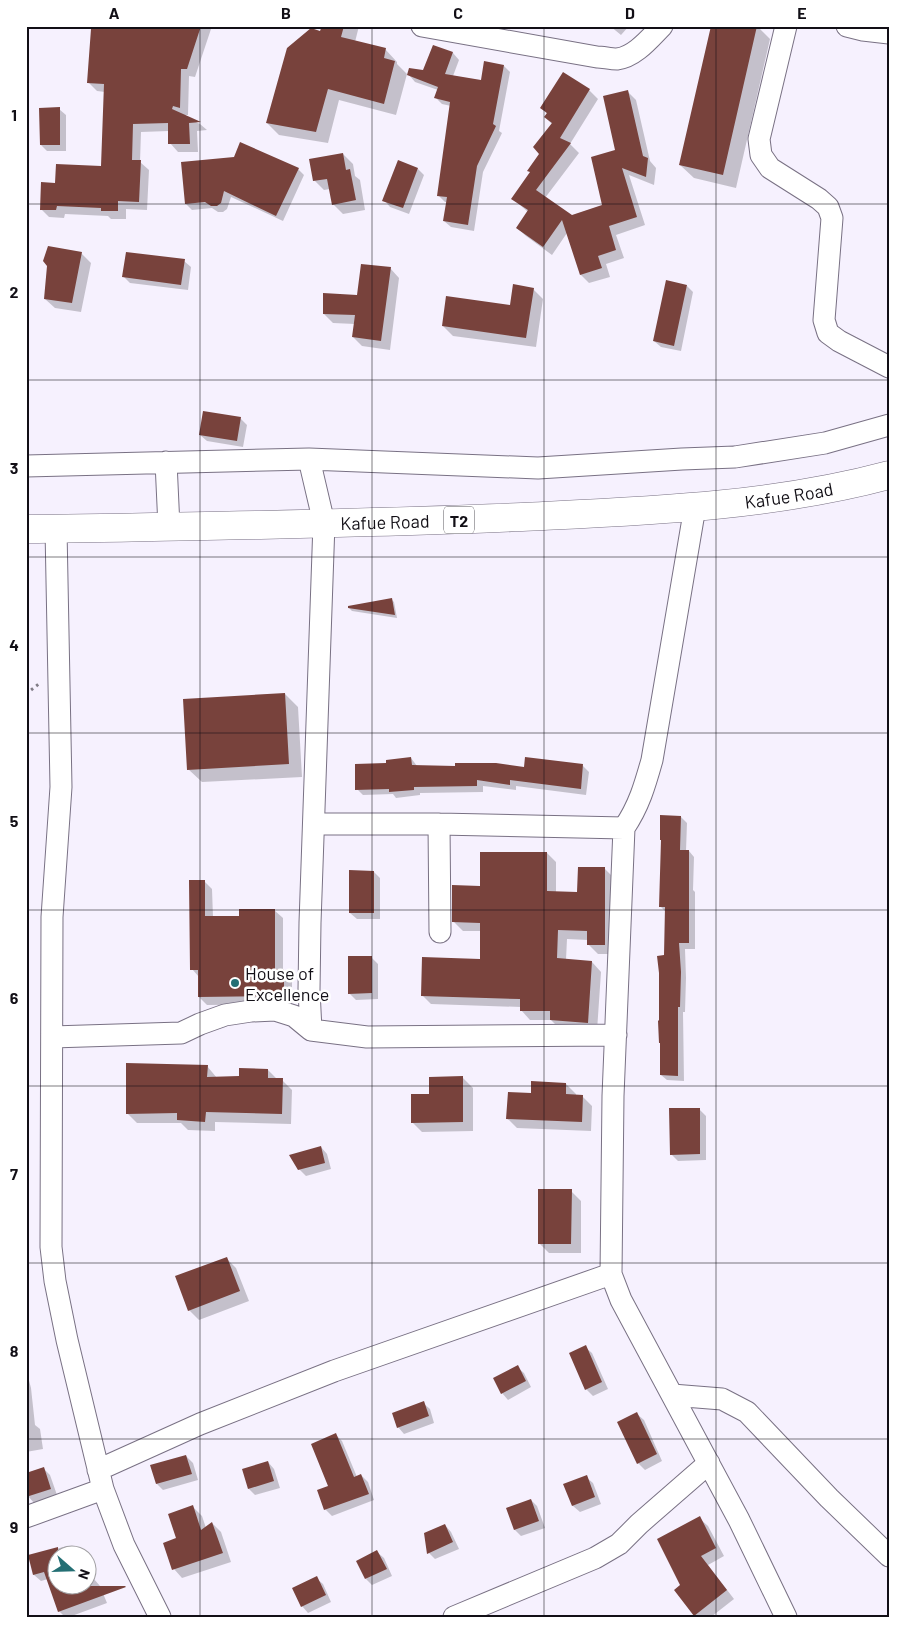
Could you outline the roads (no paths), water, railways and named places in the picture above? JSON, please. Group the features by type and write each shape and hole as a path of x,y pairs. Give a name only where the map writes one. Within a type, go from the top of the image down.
{"highway":[{"name":"Kafue Road","path":"26,529 441,521 644,512 695,508 795,494 858,483 889,475"}],"street":[{"path":"422,26 617,59 630,55 641,47 662,26"},
{"path":"786,26 759,139 761,155 770,168 820,199 828,207 832,218 824,320 828,333 839,341 889,367"},
{"path":"848,26 889,33"},
{"path":"26,466 309,459 538,468 735,457 825,443 889,425"},
{"path":"309,459 324,523 310,923 311,1030"},
{"path":"166,462 169,526"},
{"path":"695,508 652,760 642,794 624,828 614,1096 611,1274 621,1300 739,1520 786,1617"},
{"path":"56,529 61,787 52,917 51,1247 66,1340 101,1480 124,1545 160,1617"},
{"path":"314,824 439,824 624,828"},
{"path":"439,824 440,932"},
{"path":"52,1037 182,1033 225,1015 276,1010 294,1016 311,1030 366,1037 616,1035"},
{"path":"26,1517 101,1480 200,1424 334,1371 611,1274"},
{"path":"672,1395 722,1399 747,1412 829,1498 889,1556"},
{"path":"454,1617 594,1558 619,1544 709,1463"}],"place":[{"name":"House of Excellence","path":"235,983"}]}
